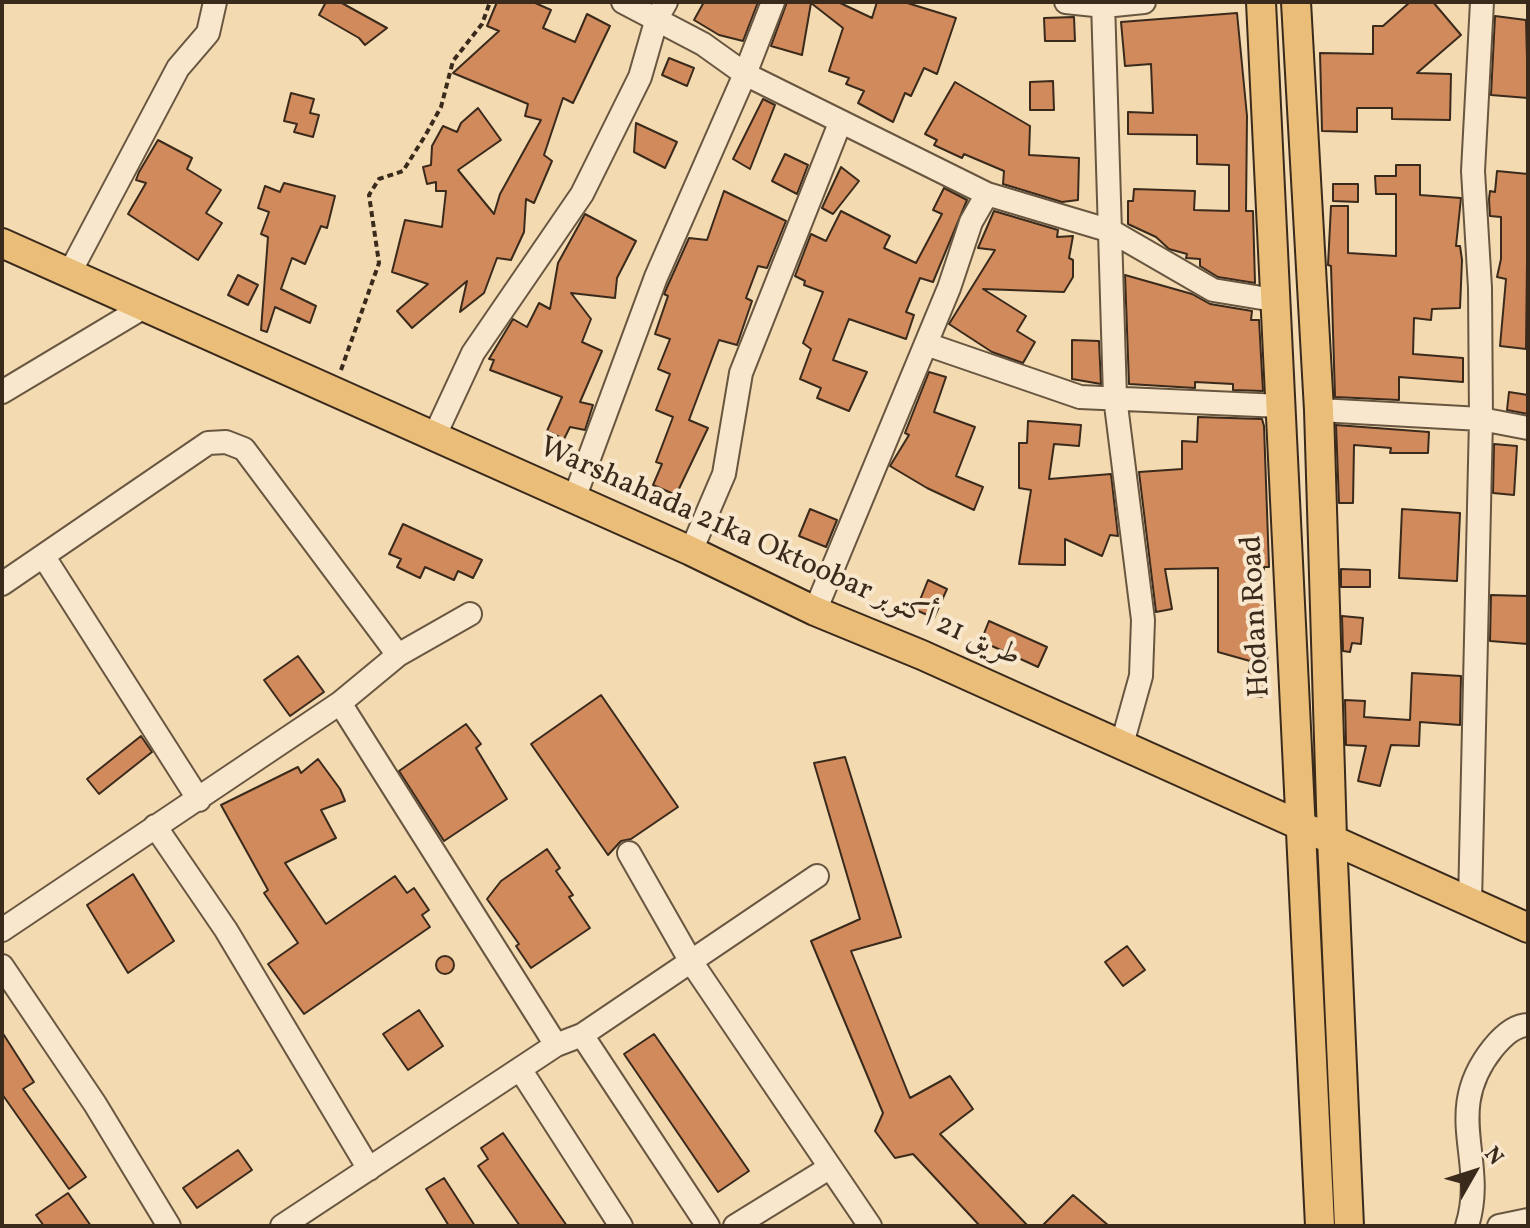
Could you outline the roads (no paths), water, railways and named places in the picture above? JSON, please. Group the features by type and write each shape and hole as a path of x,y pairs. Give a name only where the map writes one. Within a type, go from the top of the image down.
{"main road":[{"name":"Hodan Road","path":"1261,2 1320,1226"},
{"path":"1296,2 1319,410 1332,838 1349,1226"},
{"name":"Warshahada 21ka Oktoobar طريق 21 أكتوبر","path":"2,243 691,551 815,611 1122,744 1528,928"}],"street":[{"path":"69,274 178,68 208,33 215,2"},
{"path":"623,2 662,10 745,74 987,194 1111,231 1213,290 1274,300"},
{"path":"574,499 656,277 745,74 773,2"},
{"path":"1066,2 1144,2"},
{"path":"1470,903 1481,419 1480,288 1473,171 1482,2"},
{"path":"1104,4 1115,397 1143,620 1141,676 1122,744"},
{"path":"434,437 473,353 582,194 640,77 662,10"},
{"path":"691,551 724,474 741,373 840,123"},
{"path":"815,611 949,288 971,222 987,194"},
{"path":"2,392 144,307"},
{"path":"926,344 1080,397 1281,406"},
{"path":"1319,410 1481,419 1528,428"},
{"path":"2,584 208,443 226,442 244,449 250,456 398,655"},
{"path":"44,557 199,800"},
{"path":"2,930 340,703 398,655 470,614"},
{"path":"340,703 556,1045"},
{"path":"155,826 226,930 369,1169"},
{"path":"629,853 690,960 870,1226"},
{"path":"282,1226 556,1045 582,1035 817,876"},
{"path":"2,966 95,1104 169,1226"},
{"path":"1467,1226 1473,1207 1467,1098 1479,1066 1502,1037 1528,1025"},
{"path":"582,1035 708,1226"},
{"path":"520,1069 621,1226"},
{"path":"735,1226 829,1168"},
{"path":"1499,1226 1528,1220"}]}
